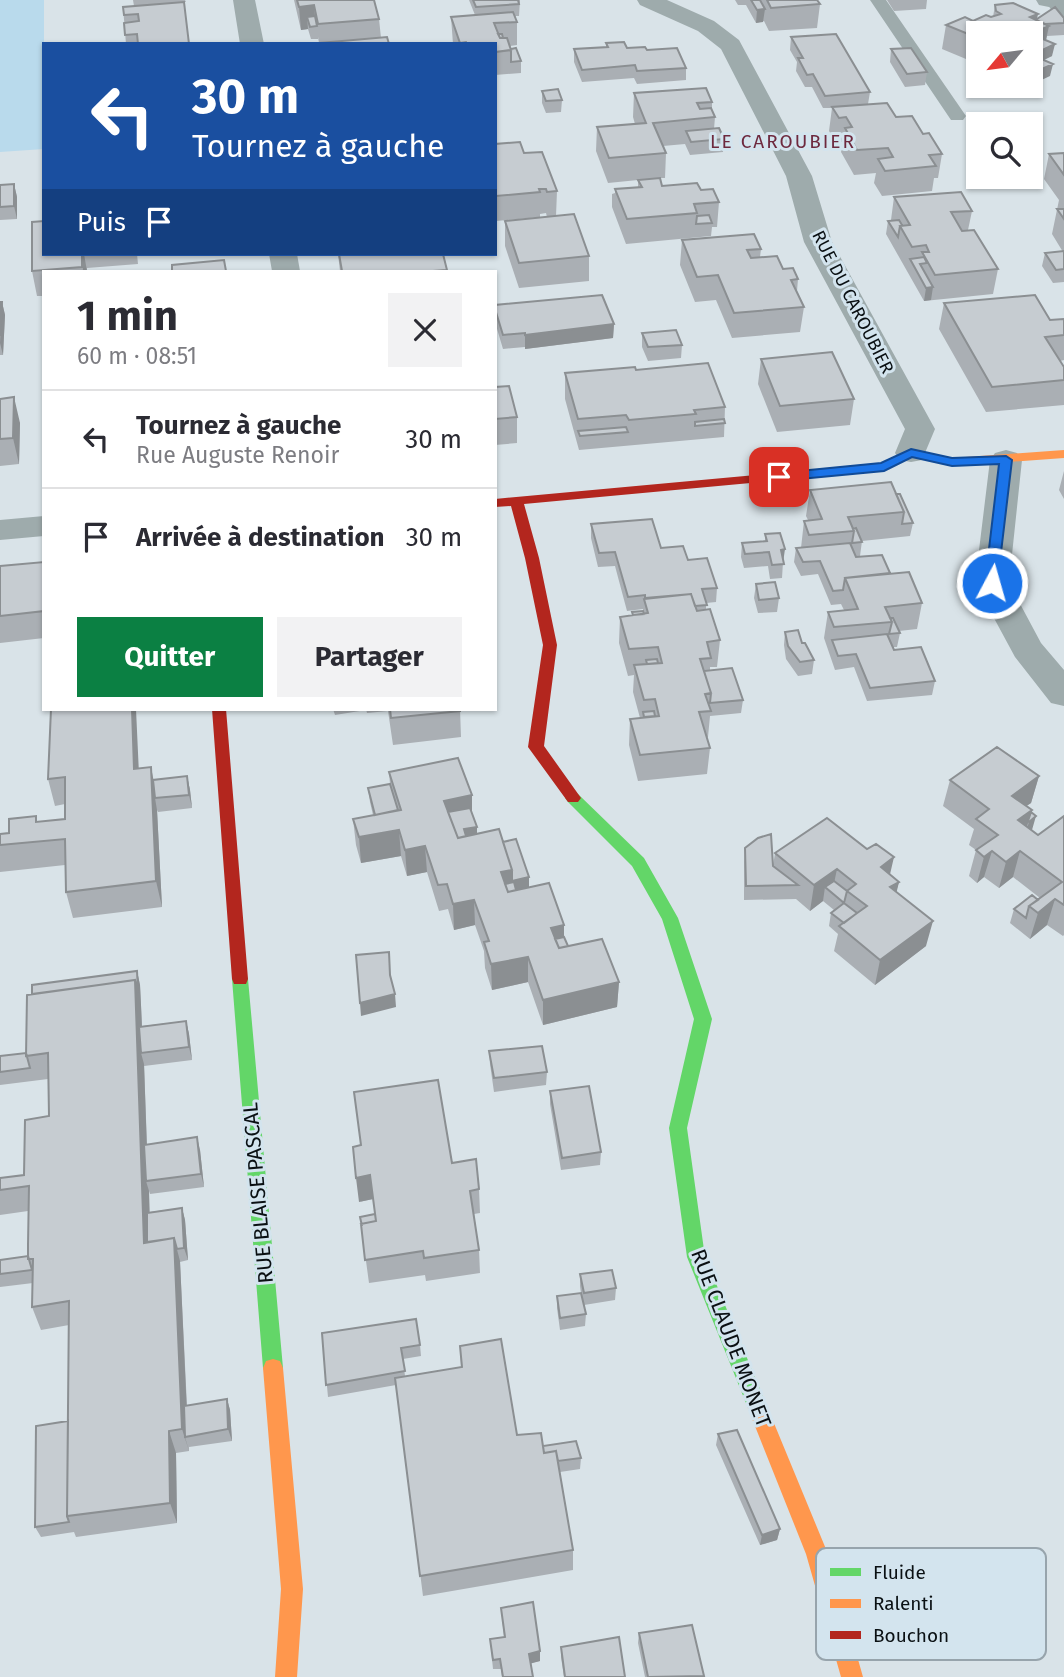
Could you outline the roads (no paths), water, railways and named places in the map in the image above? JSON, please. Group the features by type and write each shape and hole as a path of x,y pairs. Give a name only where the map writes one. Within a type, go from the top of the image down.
{"street":[{"path":"244,0 252,42"},
{"name":"RUE DU CAROUBIER","path":"648,0 706,26 732,45 799,176 818,242 920,429 911,453"},
{"path":"497,503 884,467 911,453 952,462 1064,454"},
{"path":"1006,460 992,583 1027,649 1064,694"},
{"name":"RUE CLAUDE MONET","path":"516,501 532,558 550,645 536,747 567,792 638,862 670,918 703,1018 678,1128 696,1257 816,1551"},
{"path":"0,530 42,526"},
{"name":"RUE BLAISE PASCAL","path":"219,711 224,798 292,1589 286,1677"},
{"name":"RUE CLAUDE MONET","path":"847,1660 852,1677"}],"lane":[{"path":"878,0 957,116"}],"district":[{"name":"LE CAROUBIER","path":"783,141"}]}
